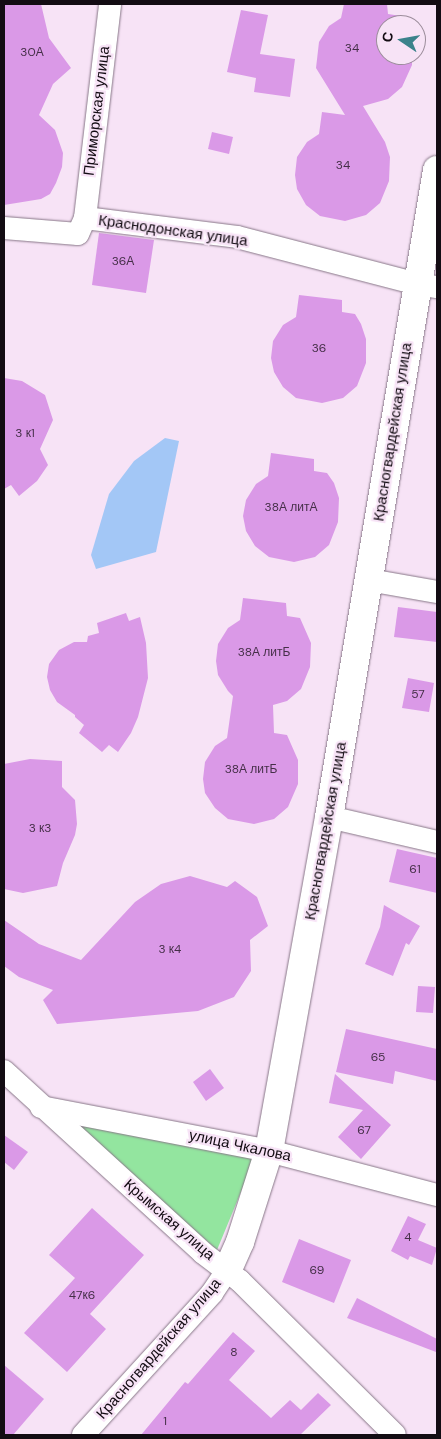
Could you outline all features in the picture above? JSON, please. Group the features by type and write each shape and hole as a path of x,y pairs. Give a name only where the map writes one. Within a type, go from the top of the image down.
{"street":[{"name":"Приморская улица","path":"85,218 110,4"},
{"name":"Красногвардейская улица","path":"83,1435 212,1293 228,1270 240,1242 269,1151 329,818 368,580 427,286 437,170"},
{"name":"Краснодонская улица","path":"4,228 78,234 85,218 237,237 427,286"},
{"path":"368,580 437,592"},
{"path":"329,818 437,842"},
{"name":"Крымская улица","path":"4,1071 40,1107 204,1253 228,1270 395,1435"},
{"name":"улица Чкалова","path":"40,1107 269,1151 437,1195"}],"green space":[{"path":"69,1119 255,1158 217,1250"}],"water":[{"path":"165,438 179,441 156,552 96,569 91,555 109,494 134,461"}],"building":[{"path":"4,4 41,4 49,38 71,68 53,84 39,115 55,130 63,153 62,167 56,183 50,194 41,199 4,205"},
{"path":"344,4 387,4 388,14 394,15 376,15 376,65 412,65 402,87 388,99 363,106 385,142 390,157 389,181 380,203 366,215 345,221 320,216 306,205 297,189 295,175 297,157 307,142 319,134 322,112 345,115 316,68 319,42 329,26 341,18"},
{"path":"241,10 268,15 260,54 295,59 290,97 254,92 256,78 227,72"},
{"path":"212,132 233,137 229,154 208,149"},
{"path":"99,233 154,240 146,293 92,285"},
{"path":"299,295 342,300 342,312 355,314 361,324 366,339 366,363 357,386 343,398 322,403 296,398 283,387 274,372 271,358 273,341 283,325 296,317"},
{"path":"4,378 22,381 45,395 53,420 40,449 48,465 37,481 19,496 11,485 4,489"},
{"path":"271,453 314,459 314,471 327,473 334,483 339,498 338,522 329,545 315,557 294,562 269,557 255,546 246,531 243,516 246,500 256,484 268,476"},
{"path":"243,598 286,603 287,616 300,618 311,643 310,667 301,689 287,701 273,705 274,733 287,735 298,760 298,784 288,807 274,819 254,824 228,819 215,808 205,793 203,779 205,762 215,746 227,738 233,696 218,675 216,661 218,644 228,628 240,620"},
{"path":"398,607 437,612 437,642 394,637"},
{"path":"126,613 129,621 140,617 146,643 148,678 138,717 131,733 118,752 109,745 102,752 79,733 84,725 75,715 57,702 50,690 47,677 49,664 59,650 74,642 87,642 88,636 99,633 97,623"},
{"path":"408,678 434,683 429,712 402,708"},
{"path":"30,759 62,761 62,787 75,800 77,824 57,886 23,893 4,889 4,764"},
{"path":"397,849 437,858 437,893 389,882"},
{"path":"190,876 227,887 235,881 257,897 268,926 250,940 251,971 234,997 198,1011 57,1024 43,1000 53,990 19,977 4,966 4,920 39,944 81,960 135,902 161,884"},
{"path":"384,905 420,926 409,945 406,943 393,976 365,964 380,927"},
{"path":"418,986 435,987 433,1013 416,1012"},
{"path":"346,1029 437,1049 437,1081 395,1071 393,1084 336,1072"},
{"path":"210,1069 224,1088 206,1101 193,1082"},
{"path":"335,1074 391,1125 361,1159 338,1137 363,1110 329,1103"},
{"path":"4,1135 28,1152 14,1170 4,1162"},
{"path":"92,1208 144,1255 90,1314 106,1329 67,1372 24,1333 75,1278 49,1255"},
{"path":"408,1216 426,1224 418,1240 437,1248 432,1265 410,1256 408,1260 391,1251"},
{"path":"299,1239 351,1260 334,1303 282,1282"},
{"path":"357,1298 437,1339 436,1352 347,1318"},
{"path":"233,1332 255,1351 229,1380 271,1418 290,1400 301,1410 318,1393 331,1405 300,1435 141,1435 185,1382 188,1384"},
{"path":"4,1365 44,1399 13,1435 4,1435"}]}
